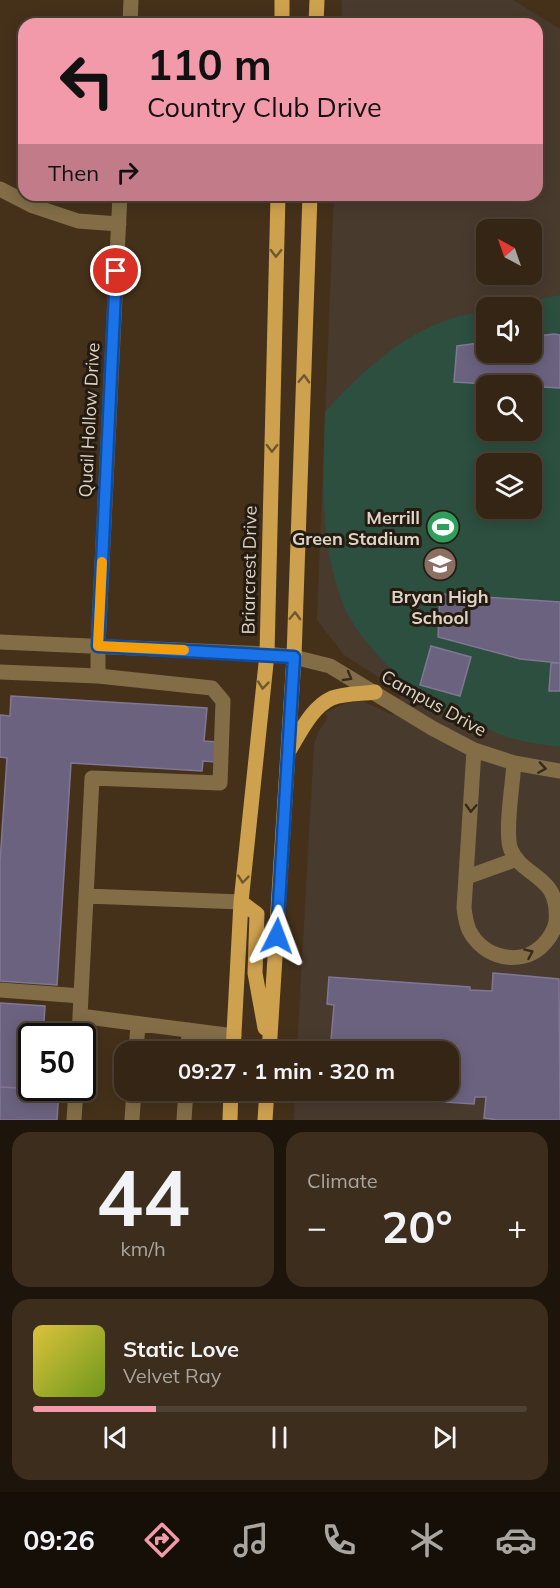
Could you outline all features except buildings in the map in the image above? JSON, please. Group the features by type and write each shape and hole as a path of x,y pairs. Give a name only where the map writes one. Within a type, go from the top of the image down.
{"main road":[{"path":"282,0 282,18"},
{"path":"316,18 317,0"},
{"name":"Briarcrest Drive","path":"234,1041 241,902 267,654 278,201"},
{"path":"270,1041 294,657 310,201"},
{"path":"288,752 308,720 325,702 334,697 375,692"},
{"path":"241,902 257,914 255,973 267,1041"},
{"path":"230,1120 231,1101"},
{"path":"265,1120 266,1101"}],"street":[{"path":"130,18 131,0"},
{"path":"0,189 18,198"},
{"path":"23,201 78,221 119,224"},
{"name":"Quail Hollow Drive","path":"98,676 120,201"},
{"name":"Campus Drive","path":"0,642 294,657 330,666 432,728 474,750 514,763 560,771"},
{"path":"0,672 98,676 212,688 223,701 220,783 92,778 80,1023"},
{"path":"474,750 465,919 474,939 484,949 498,956 513,958 528,956 549,939 556,925 558,910 550,886 542,877 517,860 508,841 514,763"},
{"path":"467,877 517,860"},
{"path":"87,896 241,902"},
{"path":"0,990 81,996"},
{"path":"80,1016 189,1030 224,1041"},
{"path":"137,1041 138,1024"},
{"path":"188,1041 189,1030"},
{"path":"74,1120 75,1101"},
{"path":"132,1120 133,1101"},
{"path":"184,1120 185,1101"}],"shaded area":[{"name":"Bryan High School","path":"342,0 513,0 542,18 341,18"},
{"name":"Bryan High School","path":"543,19 560,29 560,1120 294,1120 295,1101 459,1101 459,1041 298,1041 314,745 318,732 328,718 325,713 346,703 362,701 393,715 402,692 344,655 317,620 334,201 543,201"}],"green space":[{"name":"Merrill Green Stadium","path":"560,295 560,747 532,743 500,734 453,714 411,687 386,664 353,624 344,606 330,559 324,510 325,412 352,383 382,357 414,335 432,326 476,313 476,363 542,363 542,299"}],"slow traffic":[{"path":"102,562 98,646 184,650"}],"place":[{"name":"Merrill Green Stadium","path":"443,527"},
{"name":"Bryan High School","path":"440,564"}],"route":[{"path":"116,271 98,646 294,657 277,936"}]}
